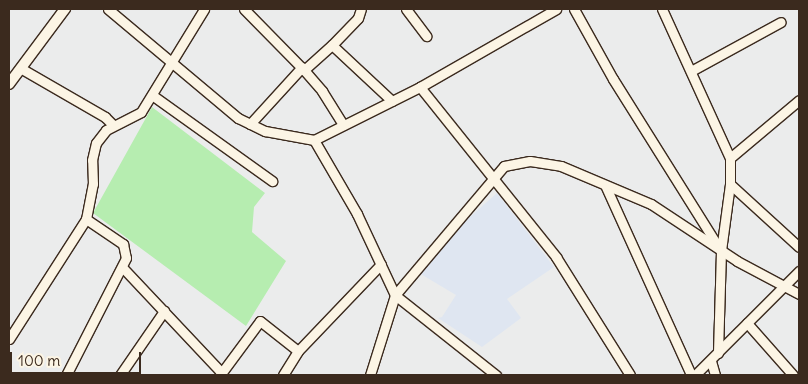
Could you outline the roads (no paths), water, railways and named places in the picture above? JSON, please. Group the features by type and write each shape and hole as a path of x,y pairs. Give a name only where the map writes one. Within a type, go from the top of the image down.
{"street":[{"path":"9,84 66,9"},
{"path":"108,9 238,118 281,135 314,140 420,87 556,9"},
{"path":"9,339 86,219 93,184 92,160 96,143 113,125 141,112 204,9"},
{"path":"244,9 303,68 322,91 342,125"},
{"path":"250,124 303,68 332,45 358,18 361,9"},
{"path":"406,9 426,36"},
{"path":"574,9 613,79 721,251"},
{"path":"662,9 730,158 730,184 721,251 718,353"},
{"path":"691,71 781,22"},
{"path":"332,45 392,101"},
{"path":"22,69 105,117 113,125"},
{"path":"420,87 466,148 496,179 556,257 630,375"},
{"path":"152,95 272,181"},
{"path":"730,158 799,100"},
{"path":"314,140 357,214 395,295 496,375"},
{"path":"370,375 395,295 496,179 504,166 530,160 561,166 651,204 721,251 799,294"},
{"path":"730,184 799,247"},
{"path":"605,185 693,375 710,361 799,270"},
{"path":"66,375 123,268 126,258 123,244 86,219"},
{"path":"283,375 298,351 381,264"},
{"path":"123,268 221,374 260,321 298,351"},
{"path":"120,375 164,311"},
{"path":"747,323 793,375"},
{"path":"710,361 715,375"}]}
